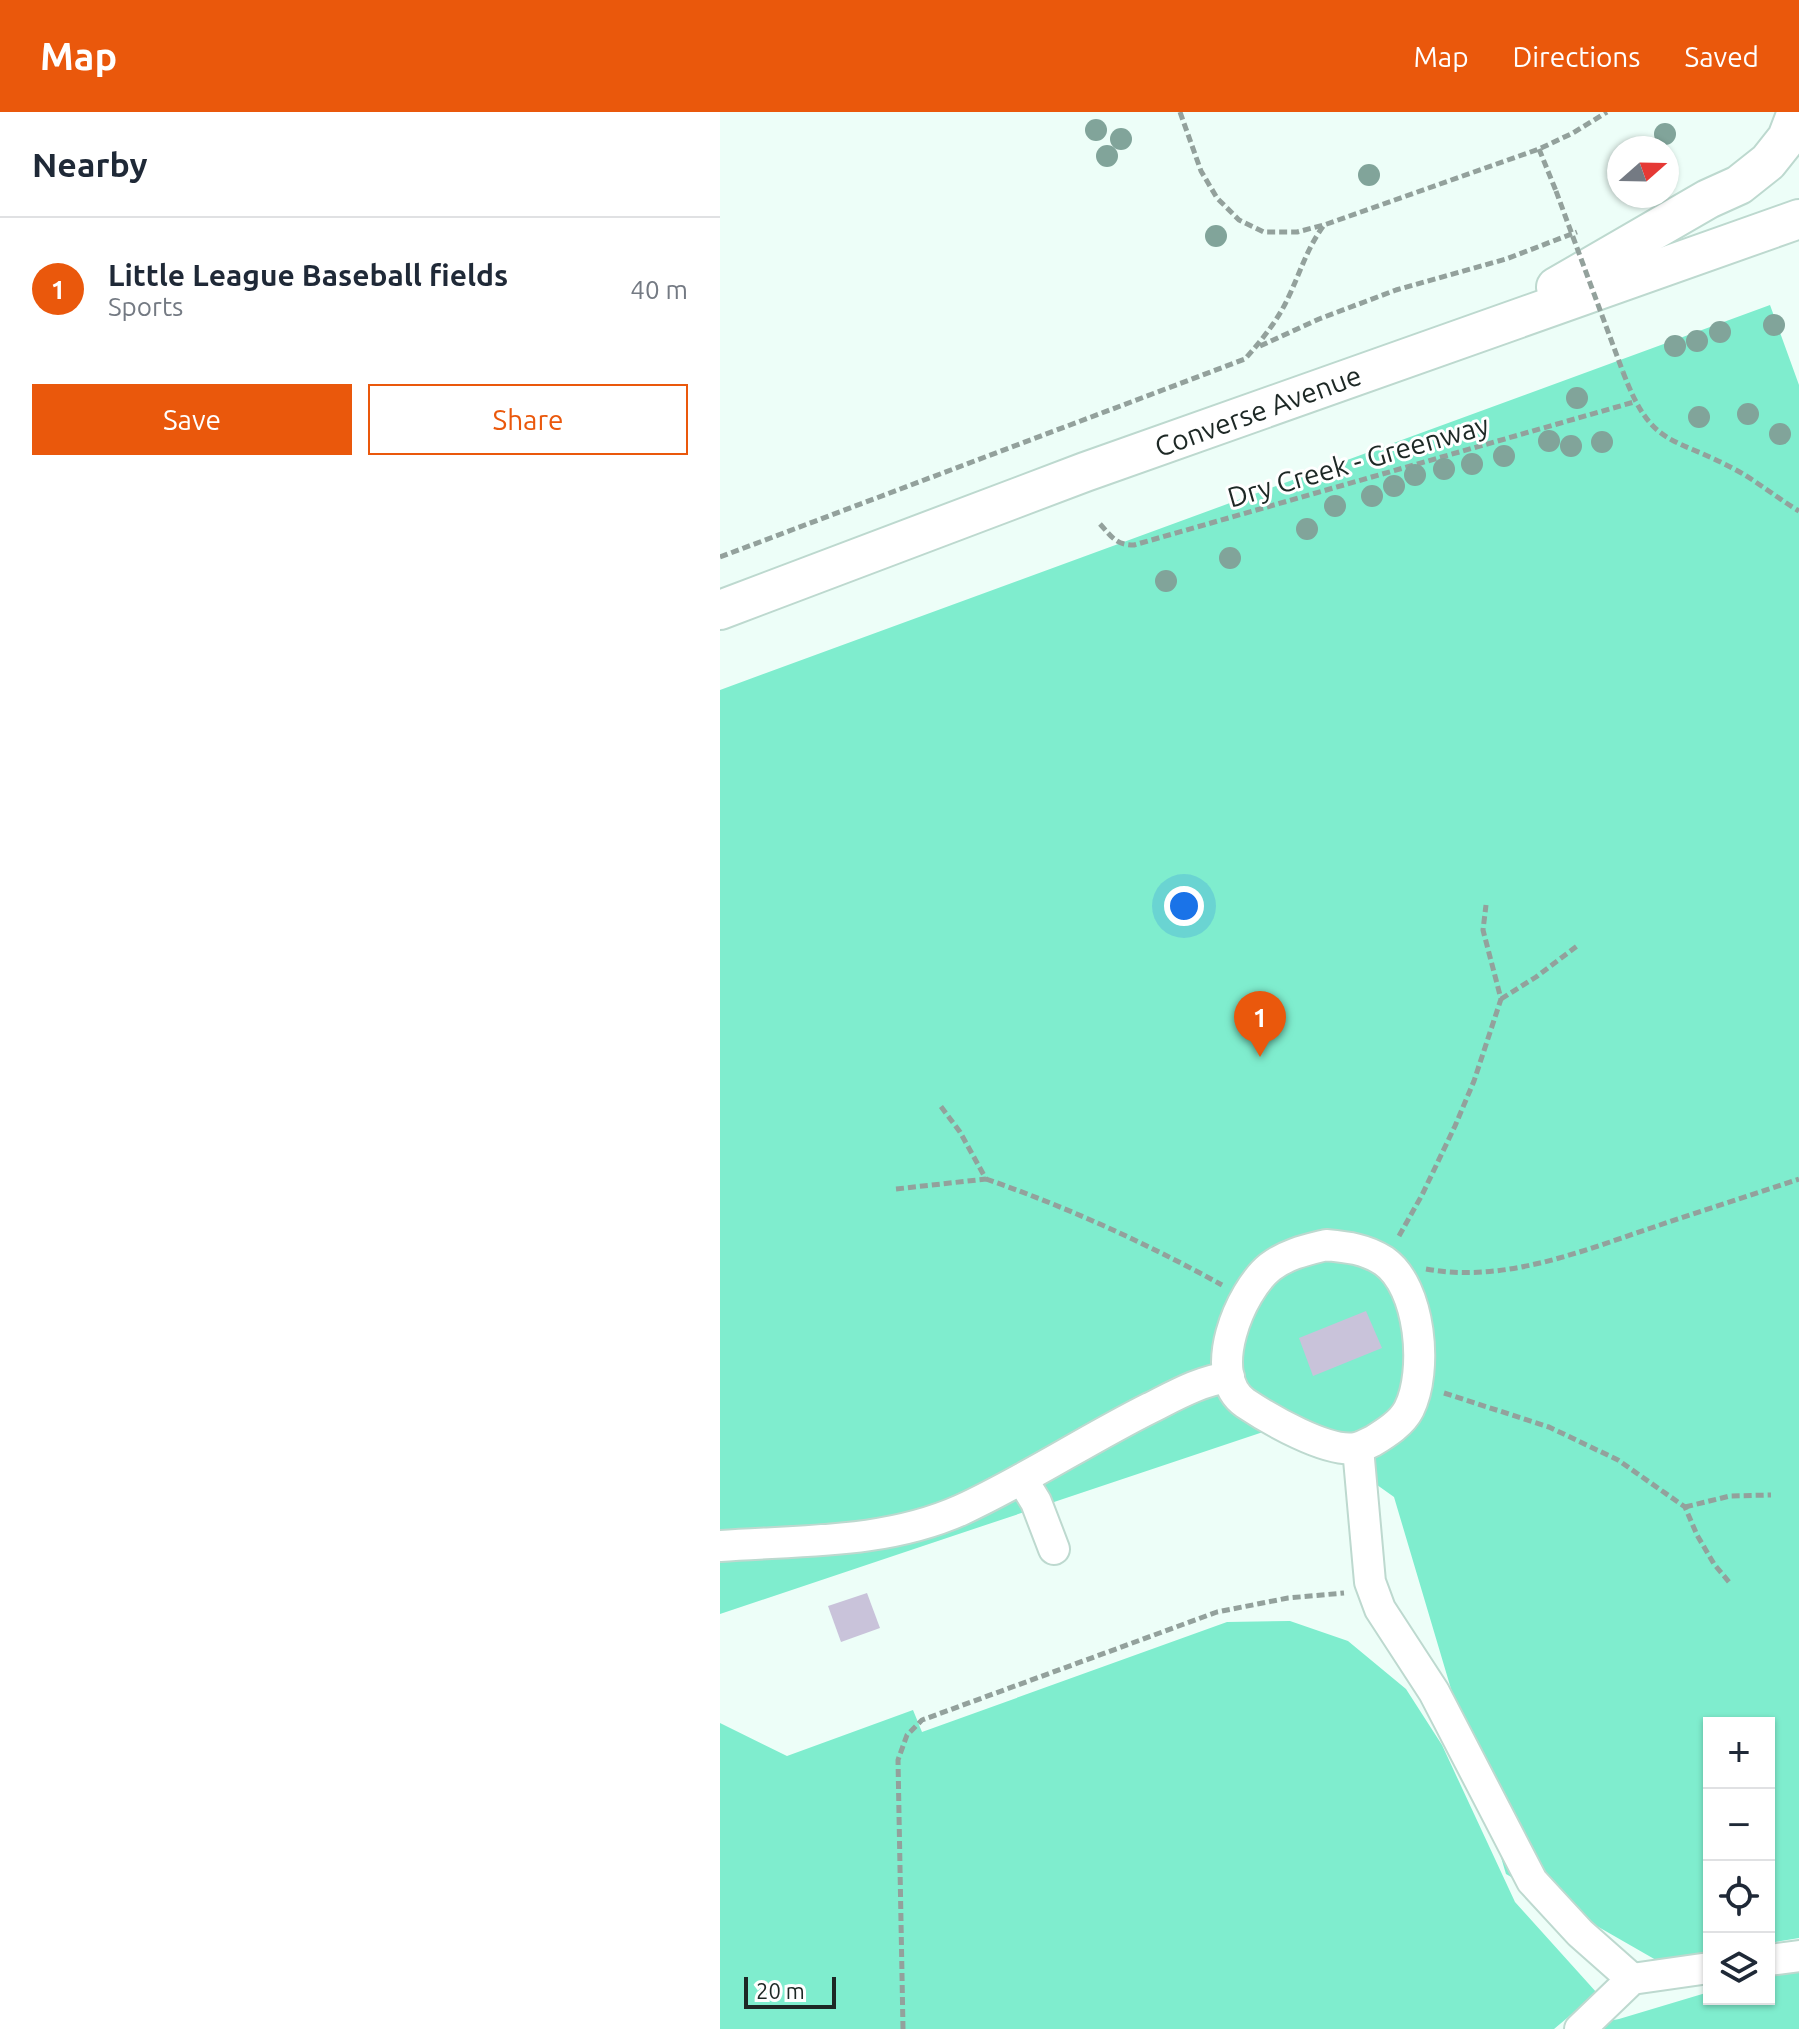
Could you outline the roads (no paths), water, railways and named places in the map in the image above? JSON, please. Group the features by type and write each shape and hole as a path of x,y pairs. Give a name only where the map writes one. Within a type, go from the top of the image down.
{"main road":[{"path":"1477,333 1708,199 1739,185 1768,162 1787,138 1797,112"},
{"name":"Converse Avenue","path":"720,610 1085,472 1799,219"}],"lane":[{"path":"1326,1245 1357,1248 1390,1267 1405,1286 1416,1315 1416,1385 1408,1411 1389,1431 1358,1448 1341,1448 1317,1441 1260,1412 1240,1400 1229,1377 1227,1354 1234,1320 1245,1299 1269,1268 1294,1253 1326,1245"},
{"path":"720,1546 831,1541 894,1531 958,1511 1022,1479 1097,1435 1207,1380 1229,1377"},
{"path":"1358,1448 1372,1589 1380,1609 1434,1692 1532,1881 1580,1933 1632,1979"},
{"path":"1022,1479 1036,1502 1054,1549"},
{"path":"1775,1959 1799,1956"},
{"path":"1580,2029 1632,1979 1703,1969"}],"place":[{"name":"Little League Baseball fields","path":"1260,1057"}]}
